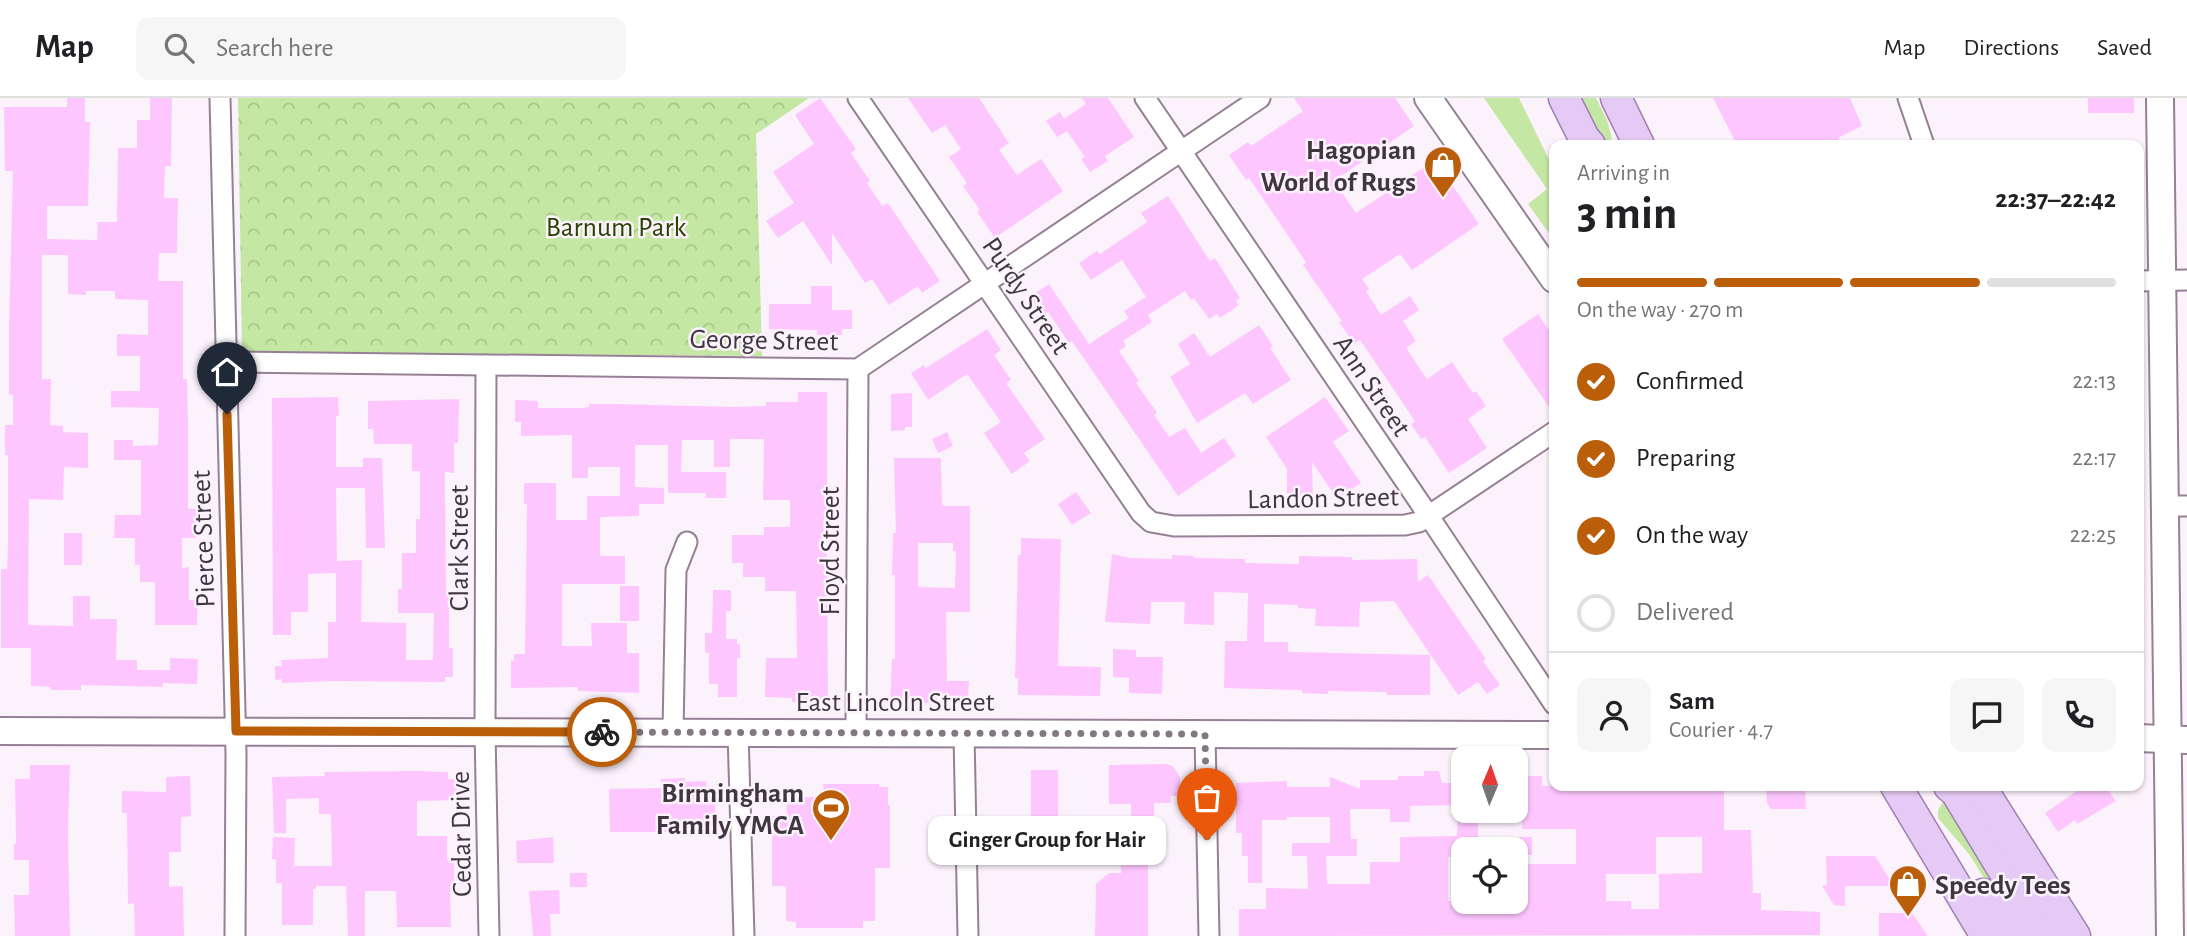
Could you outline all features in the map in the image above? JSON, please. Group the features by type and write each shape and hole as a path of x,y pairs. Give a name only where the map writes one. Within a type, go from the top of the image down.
{"main road":[{"path":"1542,98 1563,140"},
{"path":"1564,98 1586,140"},
{"path":"1616,98 1631,140"},
{"path":"1899,791 1986,936"},
{"path":"1919,827 1915,810 1918,799 1925,791"},
{"path":"1955,791 2043,936"},
{"path":"1983,791 2075,936"},
{"path":"1954,884 1971,885 1980,891 2011,936"}],"street":[{"name":"Pierce Street","path":"220,98 236,731 235,936"},
{"name":"Purdy Street","path":"858,98 1140,513 1151,523"},
{"name":"Ann Street","path":"1145,98 1549,697"},
{"name":"George Street","path":"226,362 858,369 1260,98"},
{"path":"1428,98 1549,272"},
{"path":"1447,98 1549,249"},
{"path":"1908,98 1922,140"},
{"path":"2160,98 2162,281 2176,506 2177,740 2170,936"},
{"name":"Clark Street","path":"485,731 486,365"},
{"name":"Floyd Street","path":"856,733 858,369"},
{"name":"Landon Street","path":"1151,523 1174,526 1382,527 1413,523 1428,516 1549,435"},
{"path":"673,732 676,570 687,542"},
{"name":"East Lincoln Street","path":"0,731 1549,736"},
{"name":"Cedar Drive","path":"485,731 489,936"},
{"path":"738,732 744,936"},
{"path":"964,733 968,936"},
{"path":"1205,734 1209,936"},
{"path":"2144,738 2177,740"}],"green space":[{"name":"Barnum Park","path":"238,98 809,98 756,134 762,356 253,352 242,348"},
{"path":"1484,98 1519,98 1549,160 1549,233 1528,204 1547,189"},
{"path":"1571,98 1596,98 1612,138 1594,140"},
{"path":"1943,802 1954,807 2034,936 2019,936 1969,854 1938,818 1938,810"}],"building":[{"path":"67,98 85,98 85,122 90,122 88,206 47,206 47,239 97,240 98,222 117,222 118,148 137,148 137,120 150,120 150,98 172,98 171,166 165,166 164,198 178,198 177,253 159,253 158,281 183,281 183,379 187,379 188,509 197,509 196,538 182,538 182,568 189,567 189,600 198,600 197,625 155,625 155,582 140,582 140,565 135,565 135,538 114,538 115,515 141,515 141,460 114,460 114,440 133,440 133,446 158,445 159,408 111,407 111,391 140,391 140,356 117,356 117,334 148,335 148,300 115,299 115,291 86,291 86,295 68,294 68,255 42,255 42,379 51,379 50,425 63,426 63,432 88,433 88,468 64,467 63,500 29,499 28,625 73,626 73,596 90,596 90,619 117,619 116,660 137,660 137,670 170,670 170,658 198,659 197,684 163,683 163,687 81,685 81,690 51,690 51,687 31,686 31,648 1,648 1,569 7,569 8,543 8,455 5,455 5,425 13,425 13,394 9,395 9,327 13,171 5,171 4,107 67,107"},
{"path":"820,98 856,149 851,153 870,181 867,183 882,206 888,203 940,281 922,293 918,286 889,305 872,279 865,283 832,233 832,265 803,221 778,238 766,221 794,203 773,172 814,144 795,115"},
{"path":"908,98 979,98 1009,143 999,150 1017,175 1041,159 1063,191 995,238 963,186 967,183 949,157 961,149 945,125 932,133"},
{"path":"1082,98 1108,98 1134,137 1105,156 1108,161 1090,172 1081,159 1085,157 1067,131 1057,137 1046,121 1060,112 1064,119 1086,104"},
{"path":"1294,98 1395,98 1414,126 1334,181 1356,213 1435,160 1479,224 1412,270 1400,254 1362,279 1381,315 1410,296 1419,310 1403,321 1416,341 1406,348 1427,379 1452,362 1473,393 1476,391 1486,406 1468,419 1487,448 1449,473 1425,437 1421,439 1411,424 1415,422 1407,409 1360,340 1354,344 1339,322 1342,321 1303,265 1306,262 1249,178 1246,180 1229,155 1248,142 1251,146 1303,111"},
{"path":"1713,98 1850,98 1862,126 1838,138 1839,140 1734,140"},
{"path":"2088,98 2134,98 2134,113 2088,113"},
{"path":"1168,196 1210,261 1215,258 1240,298 1236,301 1239,305 1220,318 1217,314 1209,319 1194,298 1191,300 1185,291 1148,315 1152,322 1123,341 1126,346 1119,351 1139,381 1136,383 1157,413 1154,415 1169,437 1185,428 1201,453 1224,438 1236,456 1178,496 1072,341 1069,343 1048,312 1043,315 1030,297 1049,284 1089,344 1129,318 1124,311 1146,297 1122,260 1091,280 1079,263 1097,251 1100,254 1147,222 1141,213"},
{"path":"811,286 832,286 832,310 852,310 852,329 842,329 842,335 817,335 817,330 769,329 769,304 811,304"},
{"path":"1538,314 1549,330 1549,407 1502,339"},
{"path":"1259,325 1291,380 1253,404 1245,393 1197,423 1170,377 1190,364 1178,344 1194,333 1210,357"},
{"path":"987,329 1001,350 994,355 1011,380 1006,383 1045,439 1024,453 1030,461 1012,474 984,433 1001,422 967,374 928,400 911,373 924,365 926,368"},
{"path":"798,392 827,392 827,513 824,513 824,551 827,551 828,701 792,702 792,698 765,697 766,658 797,658 796,591 765,591 765,577 743,577 743,563 732,563 732,535 764,535 764,527 790,527 790,500 763,500 764,439 730,439 730,467 714,467 714,440 682,440 681,472 726,472 726,498 706,498 706,493 668,493 668,445 635,445 635,487 664,488 664,504 639,504 639,516 600,517 600,556 625,556 625,584 562,584 562,646 592,646 591,623 627,623 627,653 639,653 639,693 578,691 578,687 511,688 511,660 514,661 514,654 525,654 527,504 524,504 524,483 556,483 556,520 587,520 587,496 620,496 620,467 588,467 588,478 572,478 572,435 521,436 521,422 515,422 515,400 538,401 538,408 582,408 589,407 589,404 735,407 766,406 766,402 798,402"},
{"path":"912,393 912,427 891,431 891,394"},
{"path":"338,397 336,467 363,467 363,458 382,458 385,548 366,548 365,488 336,488 337,561 362,560 361,622 406,623 406,660 433,660 434,613 398,613 398,589 402,589 402,553 416,553 416,519 420,519 420,471 412,471 412,444 374,444 373,429 368,429 368,401 459,399 454,473 445,472 446,594 449,594 449,648 453,648 453,677 445,677 445,682 282,683 282,679 275,680 275,666 282,666 281,660 328,658 328,622 336,622 336,573 308,574 308,612 291,612 291,635 273,635 272,398"},
{"path":"1325,397 1349,431 1333,442 1361,483 1337,499 1312,462 1313,499 1287,498 1287,469 1266,437"},
{"path":"947,432 953,446 938,453 932,439"},
{"path":"894,458 941,458 942,506 970,506 970,612 946,612 947,681 969,681 968,697 937,697 937,703 890,703 892,659 895,659 895,575 892,575 893,533 896,533","holes":["918,543 953,543 953,551 956,551 955,588 918,587"]},
{"path":"1076,492 1091,513 1072,525 1058,504"},
{"path":"64,533 82,533 82,565 64,565"},
{"path":"1021,538 1061,539 1058,666 1101,667 1100,696 1018,695 1018,678 1015,678 1018,555 1021,555"},
{"path":"1112,554 1130,558 1172,559 1172,555 1245,559 1245,563 1299,564 1299,556 1352,557 1352,560 1417,559 1418,582 1428,575 1486,659 1483,661 1500,685 1487,694 1478,682 1458,695 1394,601 1360,602 1359,627 1315,626 1316,609 1298,608 1298,605 1264,604 1264,642 1288,642 1288,652 1430,655 1430,695 1328,691 1328,694 1302,693 1302,690 1224,688 1225,641 1247,641 1248,593 1214,592 1214,625 1184,624 1185,602 1151,602 1150,624 1105,622"},
{"path":"620,586 639,586 639,621 620,621"},
{"path":"713,590 731,590 731,611 726,611 726,639 737,639 737,644 740,644 740,658 737,658 737,697 718,697 718,684 709,684 709,653 705,653 705,633 712,633"},
{"path":"1113,649 1136,650 1136,657 1163,657 1162,694 1129,693 1129,678 1113,677"},
{"path":"30,765 70,765 70,936 15,936 14,895 29,895 29,860 14,860 15,779 30,779"},
{"path":"1109,765 1173,766 1180,777 1180,796 1171,796 1171,803 1154,803 1154,839 1160,839 1160,858 1148,858 1148,936 1095,936 1096,884 1109,873 1121,873 1121,840 1131,840 1131,804 1109,804"},
{"path":"1031,770 1058,770 1058,821 1031,821"},
{"path":"1424,771 1439,771 1442,783 1451,783 1451,805 1410,806 1410,822 1390,822 1390,809 1350,809 1351,839 1357,839 1357,856 1326,856 1327,884 1370,884 1370,862 1400,862 1400,837 1457,836 1458,823 1478,823 1478,837 1451,837 1448,901 1451,901 1451,914 1528,914 1528,864 1576,864 1576,829 1522,829 1522,823 1528,823 1528,776 1542,776 1542,786 1549,786 1549,791 1724,791 1724,830 1751,830 1753,893 1761,893 1761,910 1820,912 1820,935 1239,936 1239,909 1266,909 1266,888 1308,889 1307,856 1292,856 1292,843 1330,843 1330,817 1262,820 1262,883 1248,883 1248,856 1242,856 1242,833 1236,833 1236,783 1287,781 1287,787 1330,787 1330,777 1360,789 1360,780 1398,780 1398,776 1424,776","holes":["1656,837 1702,837 1702,873 1659,874 1659,909 1631,909 1631,901 1606,901 1606,874 1656,874"]},
{"path":"324,772 448,772 448,779 456,779 457,800 417,801 417,836 447,836 447,860 454,860 454,889 450,889 451,927 397,927 396,891 365,891 365,936 348,936 346,886 316,886 316,889 313,889 313,925 282,925 282,883 276,883 276,859 272,859 273,837 295,838 294,866 332,866 331,814 319,814 319,798 286,799 286,833 274,833 272,777 325,776"},
{"path":"190,776 191,816 181,817 181,852 169,852 169,887 183,886 184,936 135,936 134,903 128,904 127,813 122,813 122,791 166,792 166,777"},
{"path":"685,778 685,782 706,781 707,792 712,792 712,797 715,797 716,832 610,832 609,789 661,788 661,779"},
{"name":"Birmingham Family YMCA","path":"823,784 879,784 879,787 888,787 890,868 875,868 875,921 863,921 863,928 796,928 796,922 786,921 786,886 772,886 772,816 787,816 786,797 824,797"},
{"path":"1766,791 1805,791 1806,809 1771,809 1767,804"},
{"path":"2077,791 2109,791 2116,801 2077,824 2075,820 2058,832 2045,813"},
{"path":"553,837 554,863 517,863 516,841"},
{"path":"1528,837 1532,837 1532,855 1528,855"},
{"path":"1826,856 1875,856 1894,886 1845,886 1845,906 1834,905 1822,886 1827,885"},
{"path":"570,873 587,873 587,887 570,887"},
{"path":"559,890 560,914 550,914 551,936 533,936 529,891"},
{"path":"1879,913 1912,913 1928,936 1879,936"}],"way so far":[{"path":"602,732 1205,734 1207,840"}],"place":[{"name":"Hagopian World of Rugs","path":"1443,199"},
{"name":"Ginger Group for Hair","path":"1207,840"},
{"name":"Birmingham Family YMCA","path":"831,842"},
{"name":"Speedy Tees","path":"1908,918"}],"route":[{"path":"227,414 236,731 602,732"}]}
